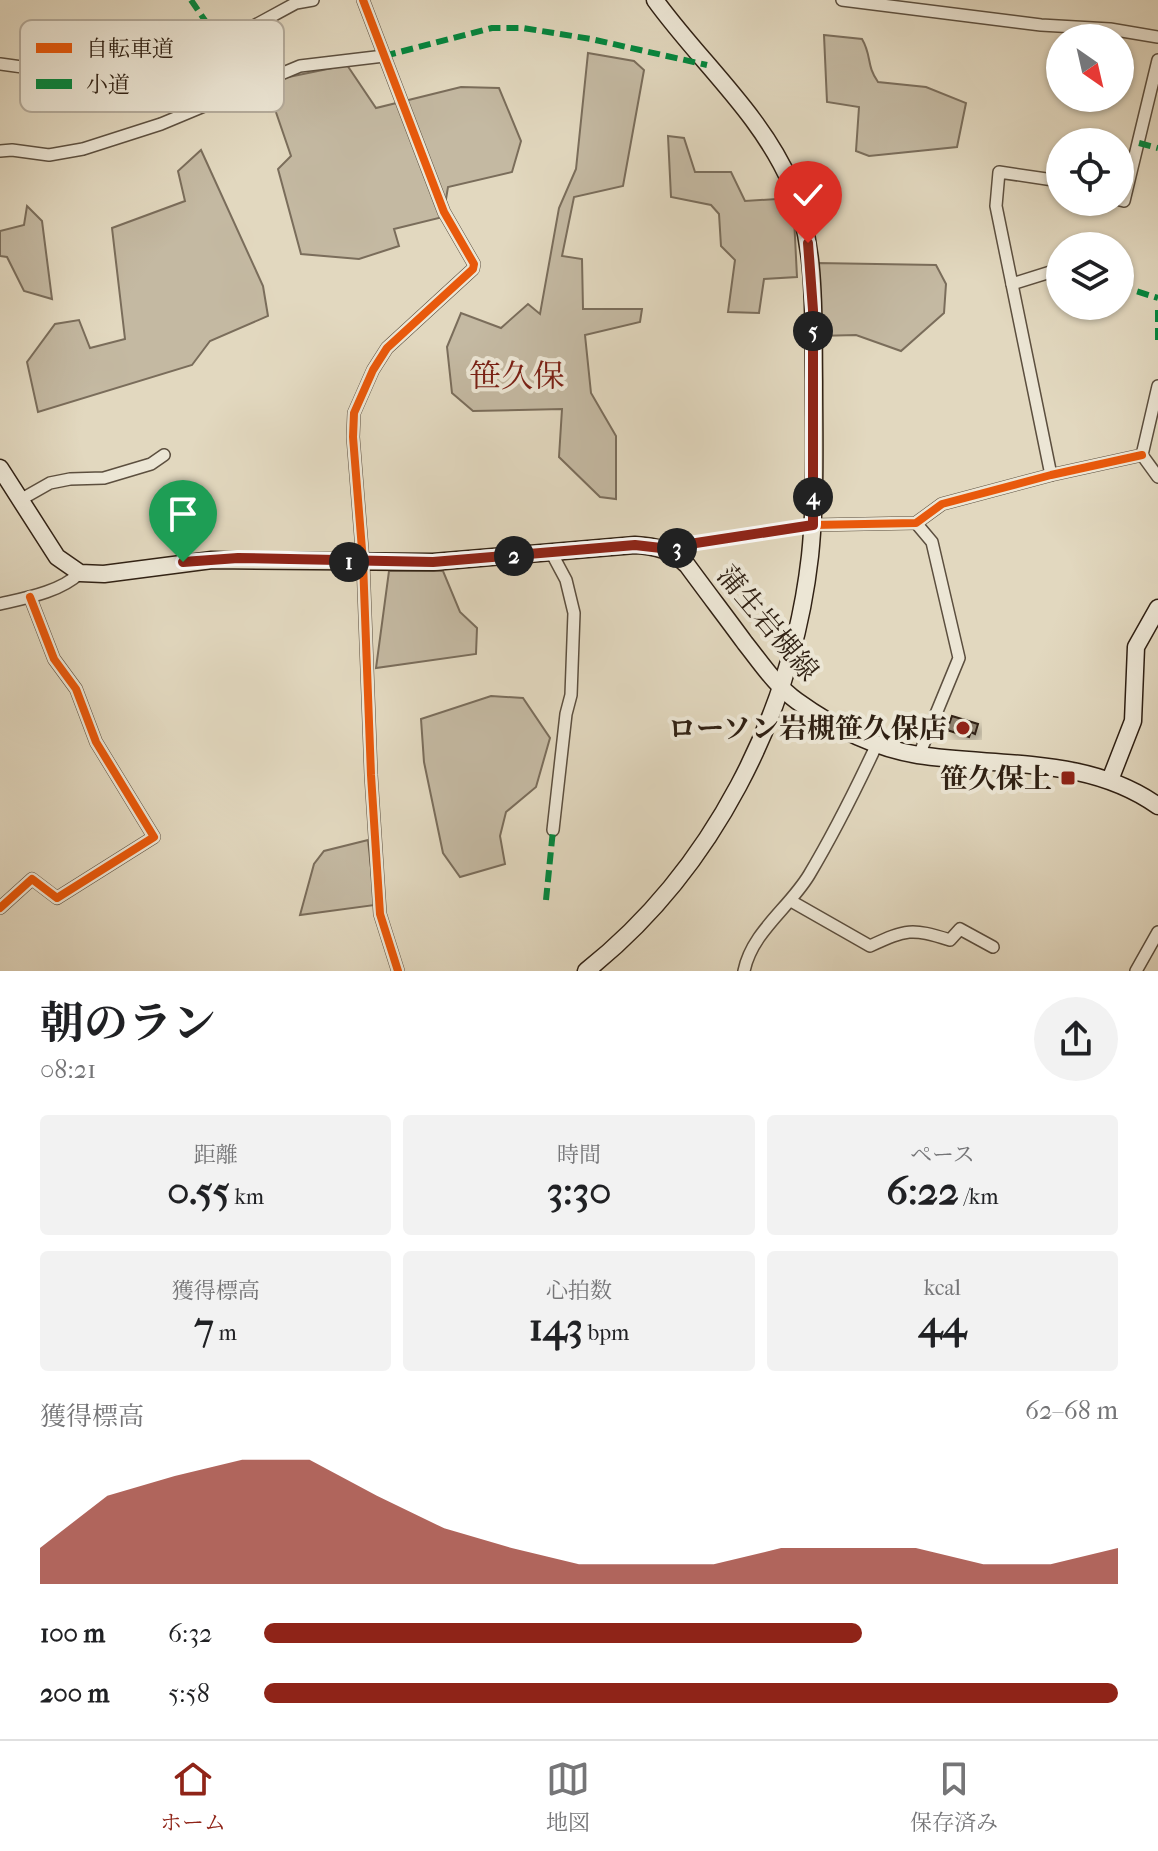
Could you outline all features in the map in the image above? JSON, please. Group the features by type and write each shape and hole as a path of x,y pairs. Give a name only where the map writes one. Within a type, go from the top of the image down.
{"main road":[{"path":"586,971 671,887 712,830 760,741 781,688 799,620 813,525 813,310 808,243 792,186 768,140 655,0"},
{"path":"0,468 57,557 80,573 91,575 238,558 445,561 635,545 671,552"},
{"name":"蒲生岩槻線","path":"671,552 687,565 781,688 837,726 877,744 919,755 1074,770 1110,780 1158,806"},
{"path":"1110,780 1133,721 1136,647 1158,608"}],"street":[{"path":"265,20 296,3 313,0"},
{"path":"363,0 444,212 474,264 473,269 387,348 362,391 354,413 380,914 398,971"},
{"path":"842,0 1158,37"},
{"path":"284,73 300,66 384,56"},
{"path":"1134,160 1158,60"},
{"path":"0,64 20,66"},
{"path":"0,151 49,155 83,149 190,112"},
{"path":"1046,179 999,172 996,206 1051,475"},
{"path":"1012,284 1046,273"},
{"path":"1158,386 1142,455 1158,477"},
{"path":"20,500 50,483 104,478 151,464 164,455"},
{"path":"671,552 683,545 813,525 916,523 942,504 1142,455"},
{"path":"916,523 932,542 959,658 919,755"},
{"path":"551,552 566,580 574,613 571,695 566,714 553,830"},
{"path":"0,604 30,597 72,581 80,573"},
{"path":"0,908 32,879 57,898 154,837 96,742 76,689 54,659 30,597"},
{"path":"744,971 757,940 807,878 845,812 877,744"},
{"path":"791,901 870,946 897,933 916,930 950,940 960,929 993,947"},
{"path":"1136,971 1158,932"}],"shaded area":[{"path":"824,35 862,39 878,82 926,87 966,103 957,147 869,156 856,151 859,107 827,102"},
{"path":"588,53 634,61 644,70 623,186 574,197 562,256 582,259 583,309 642,309 640,322 585,335 591,393 616,436 616,499 600,497 559,457 562,409 473,411 452,393 447,347 461,313 501,328 528,304 540,314 559,208 576,169"},
{"path":"347,65 376,108 461,87 499,88 521,141 512,172 448,187 443,217 394,229 399,246 359,259 301,254 278,169 291,156 276,112 284,112 284,78"},
{"path":"668,136 684,138 695,172 731,172 745,201 793,198 797,277 764,279 759,313 728,312 735,260 721,246 719,214 711,205 671,197"},
{"path":"201,150 263,286 268,316 210,341 192,365 38,412 27,362 55,324 79,320 90,348 125,339 112,228 185,201 178,171"},
{"path":"27,206 42,221 52,299 24,291 7,257 0,256 0,231 24,225"},
{"path":"817,263 936,265 946,284 944,313 901,351 856,335 817,336"},
{"path":"389,571 443,571 460,612 477,628 476,654 376,668"},
{"path":"491,696 523,698 550,738 536,787 506,812 500,836 505,864 460,877 443,853 424,762 421,719"},
{"path":"368,840 375,905 300,915 314,864 324,851"}],"building":[{"path":"952,716 978,724 975,734 971,732 969,737 947,730"}],"marked path":[{"path":"191,0 205,20"},
{"path":"384,56 492,28 523,28 591,39 707,65"},
{"path":"1139,143 1158,148"},
{"path":"1134,290 1158,298"},
{"path":"1158,310 1158,340"},
{"path":"546,900 553,830"}],"cycle path":[{"path":"363,0 444,212 474,264 473,269 387,348 373,370 354,413 380,914 398,971"},
{"path":"671,552 683,545 813,525 916,523 942,504 1142,455"},
{"path":"0,908 32,879 57,898 154,837 96,742 76,689 54,659 30,597"}],"place":[{"name":"ローソン岩槻笹久保店","path":"963,728"},
{"name":"笹久保上","path":"1068,778"}],"district":[{"name":"笹久保","path":"517,376"}],"route":[{"path":"183,562 238,558 433,562 635,545 649,545 671,552 683,545 813,525 813,310 808,243"}]}
